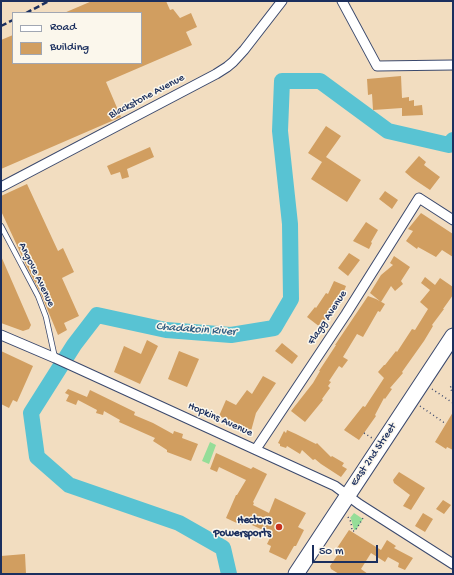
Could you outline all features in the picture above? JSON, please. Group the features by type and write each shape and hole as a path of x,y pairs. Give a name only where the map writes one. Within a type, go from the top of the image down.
{"main road":[{"name":"East 2nd Street","path":"296,574 453,336"}],"street":[{"name":"Blackstone Avenue","path":"1,187 210,77 227,66 244,50 282,1"},
{"path":"342,1 377,66 453,65"},
{"name":"Flagg Avenue","path":"256,449 346,314 419,198 453,220"},
{"path":"1,335 57,359"},
{"name":"Hopkins Avenue","path":"57,359 335,486 347,496 453,564"}],"lane":[{"name":"Angove Avenue","path":"1,226 38,296 46,317 57,359"}],"path":[{"path":"453,383 450,388 453,393"},
{"path":"432,389 453,403"},
{"path":"420,406 446,424"},
{"path":"364,433 374,440"},
{"path":"348,517 351,522 352,531 355,531 363,518"}],"green space":[{"path":"210,442 216,445 209,464 202,461"},
{"path":"354,513 363,519 356,530 354,530 350,518"}],"building":[{"path":"92,1 166,1 170,10 173,9 180,18 191,13 197,27 186,32 192,45 106,82 121,117 1,169 1,40 12,35 12,64 142,64 142,12 66,12"},
{"path":"401,76 402,98 409,97 409,101 414,100 414,106 422,105 423,115 402,116 402,108 373,110 372,94 368,95 367,79"},
{"path":"326,126 341,136 326,157 361,180 347,202 311,179 322,162 308,153"},
{"path":"150,147 154,157 127,169 129,177 122,179 120,172 111,175 107,166"},
{"path":"419,156 426,162 424,165 440,177 430,190 405,172"},
{"path":"27,184 58,251 63,248 74,272 62,278 79,316 64,323 67,330 58,335 41,294 1,211 1,196"},
{"path":"385,191 398,200 392,209 379,199"},
{"path":"421,213 453,234 453,257 442,250 436,257 418,247 417,249 406,241 413,231 408,229"},
{"path":"366,222 378,230 369,249 353,241"},
{"path":"349,253 360,260 348,276 338,268"},
{"path":"1,256 31,325 29,329 23,331 1,323"},
{"path":"394,256 410,267 401,281 403,284 395,291 391,286 381,302 370,293 381,275 393,265 390,263"},
{"path":"425,277 435,285 440,278 453,287 453,295 432,325 433,326 424,341 402,372 403,373 390,388 392,389 385,399 384,398 375,415 376,416 359,440 344,430 363,406 365,407 384,378 378,372 396,351 397,352 412,329 415,330 428,309 420,302 430,290 421,283"},
{"path":"334,281 346,286 343,294 340,293 325,316 327,317 320,327 307,317 315,307 316,308 326,293 328,294"},
{"path":"368,296 385,304 380,312 378,311 363,337 357,334 343,357 348,360 342,368 339,366 329,381 331,382 328,386 330,388 322,399 323,400 305,422 291,411 313,383 335,345"},
{"path":"147,340 158,346 140,384 114,372 124,346 141,354"},
{"path":"282,343 298,356 292,364 275,351"},
{"path":"1,351 33,366 17,402 13,400 9,408 1,404"},
{"path":"179,351 199,359 187,387 168,379"},
{"path":"263,376 276,383 256,413 251,431 239,427 240,425 219,416 226,400 236,405 247,390 252,394"},
{"path":"68,389 87,397 90,390 135,412 134,415 173,434 174,431 183,434 182,438 198,444 191,461 167,452 167,450 153,441 155,438 119,422 120,420 104,411 103,415 96,413 97,410 78,400 76,405 66,401 69,395 65,393"},
{"path":"453,412 453,450 447,447 446,449 435,442"},
{"path":"287,430 316,444 317,443 331,457 332,456 344,463 342,466 347,469 341,477 315,459 313,460 302,450 300,454 287,446 286,448 280,446 278,443 284,431 286,433"},
{"name":"Hectors Powersports","path":"216,453 251,469 253,467 267,474 253,502 253,505 269,513 275,498 306,513 298,527 304,530 296,546 294,546 286,560 269,552 271,546 267,544 272,534 243,521 241,525 226,518 236,495 246,480 219,467 217,472 210,469"},
{"path":"399,472 425,488 411,510 403,506 410,495 394,483 393,480"},
{"path":"443,500 451,505 444,514 436,509"},
{"path":"423,513 433,519 425,532 415,526"},
{"path":"349,530 381,550 387,540 396,546 394,548 413,558 405,570 398,567 399,563 388,557 385,562 371,553 361,569 368,574 339,574 331,569 330,566 340,551 337,548"},
{"path":"25,554 26,574 1,574 1,556"}],"waterway":[{"name":"Chadakoin River","path":"229,574 223,548 179,523 69,485 37,457 31,413 74,345 97,315 166,330 231,335 274,328 291,299 290,224 280,131 282,81 320,81 388,131 449,145 453,140"}],"railway":[{"path":"28,12 49,1"},
{"path":"1,26 12,20"}],"place":[{"name":"Hectors Powersports","path":"279,527"}]}
